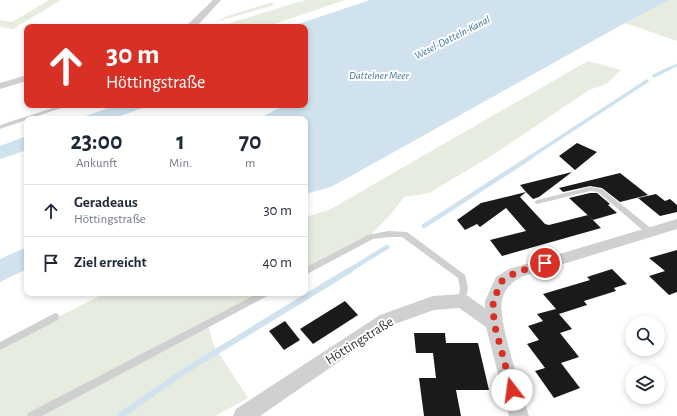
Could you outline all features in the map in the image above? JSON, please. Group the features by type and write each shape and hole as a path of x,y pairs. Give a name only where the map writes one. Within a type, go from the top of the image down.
{"street":[{"path":"194,24 217,0"},
{"path":"0,86 24,79"},
{"path":"519,416 494,323 493,301 502,281 515,273 649,231 677,224"},
{"path":"462,301 494,323"},
{"name":"Höttingstraße","path":"253,414 386,320 433,303 462,301"}],"lane":[{"path":"33,116 57,108"},
{"path":"0,127 24,119"},
{"path":"537,202 590,190 600,190 649,231"},
{"path":"308,270 371,237 388,234 404,234 462,277 464,288 462,301"},
{"path":"32,416 260,296"},
{"path":"0,346 54,317"}],"shaded area":[{"path":"49,0 61,0 13,29 0,27 0,20 12,22"},
{"path":"305,0 345,0 274,24 227,24"},
{"path":"670,0 677,0 677,41 625,23"},
{"path":"274,3 271,6 215,22 227,16"},
{"path":"588,61 621,70 606,84 589,90 496,153 429,193 404,197 391,214 371,235 308,268 308,216 329,210"},
{"path":"99,296 255,296 27,416 0,416 0,347"},
{"path":"208,326 214,346 248,398 215,416 37,416"}],"water":[{"name":"Dattelner Meer","path":"370,0 670,0 625,23 331,187 308,193 308,116 264,116 279,108 308,108 308,24 298,24"},
{"path":"108,108 143,108 120,116 86,116"},
{"path":"24,137 24,151 0,159 0,146"},
{"path":"24,248 24,270 0,282 0,259"}],"building":[{"path":"577,143 597,152 575,170 559,156"},
{"path":"572,172 539,197 533,199 520,185"},
{"path":"620,173 648,195 620,202 602,188 590,186 563,192 559,188"},
{"path":"526,192 520,197 545,224 549,225 588,215 601,228 502,256 490,240 526,231 506,208 480,227 477,224 465,230 457,220 481,203"},
{"path":"590,193 597,193 610,204 608,205 617,213 593,220 569,198"},
{"path":"656,194 665,201 670,199 677,205 677,212 660,216 638,198"},
{"path":"677,250 677,292 669,295 649,276 665,271 649,258"},
{"path":"612,269 627,284 614,288 616,291 584,301 587,305 559,314 572,329 560,333 579,357 561,363 580,388 554,398 535,371 545,368 527,344 539,340 528,326 543,321 537,314 556,309 543,294 590,280 587,277"},
{"path":"345,301 358,315 313,344 300,329"},
{"path":"285,321 300,340 284,350 269,331"},
{"path":"414,333 445,333 446,343 478,343 489,390 456,390 461,416 424,416 419,378 436,378 433,353 416,353"}],"waterway":[{"path":"668,69 677,65"},
{"path":"654,76 668,69"},
{"path":"529,158 647,81"},
{"path":"424,226 531,157"},
{"path":"348,271 387,247"},
{"path":"308,296 350,270"},
{"path":"120,416 183,372 307,296"}],"route":[{"path":"512,390 494,323 493,301 502,281 515,273 545,263"}],"water label":[{"name":"Wesel-Datteln-Kanal","path":"452,37"}]}
